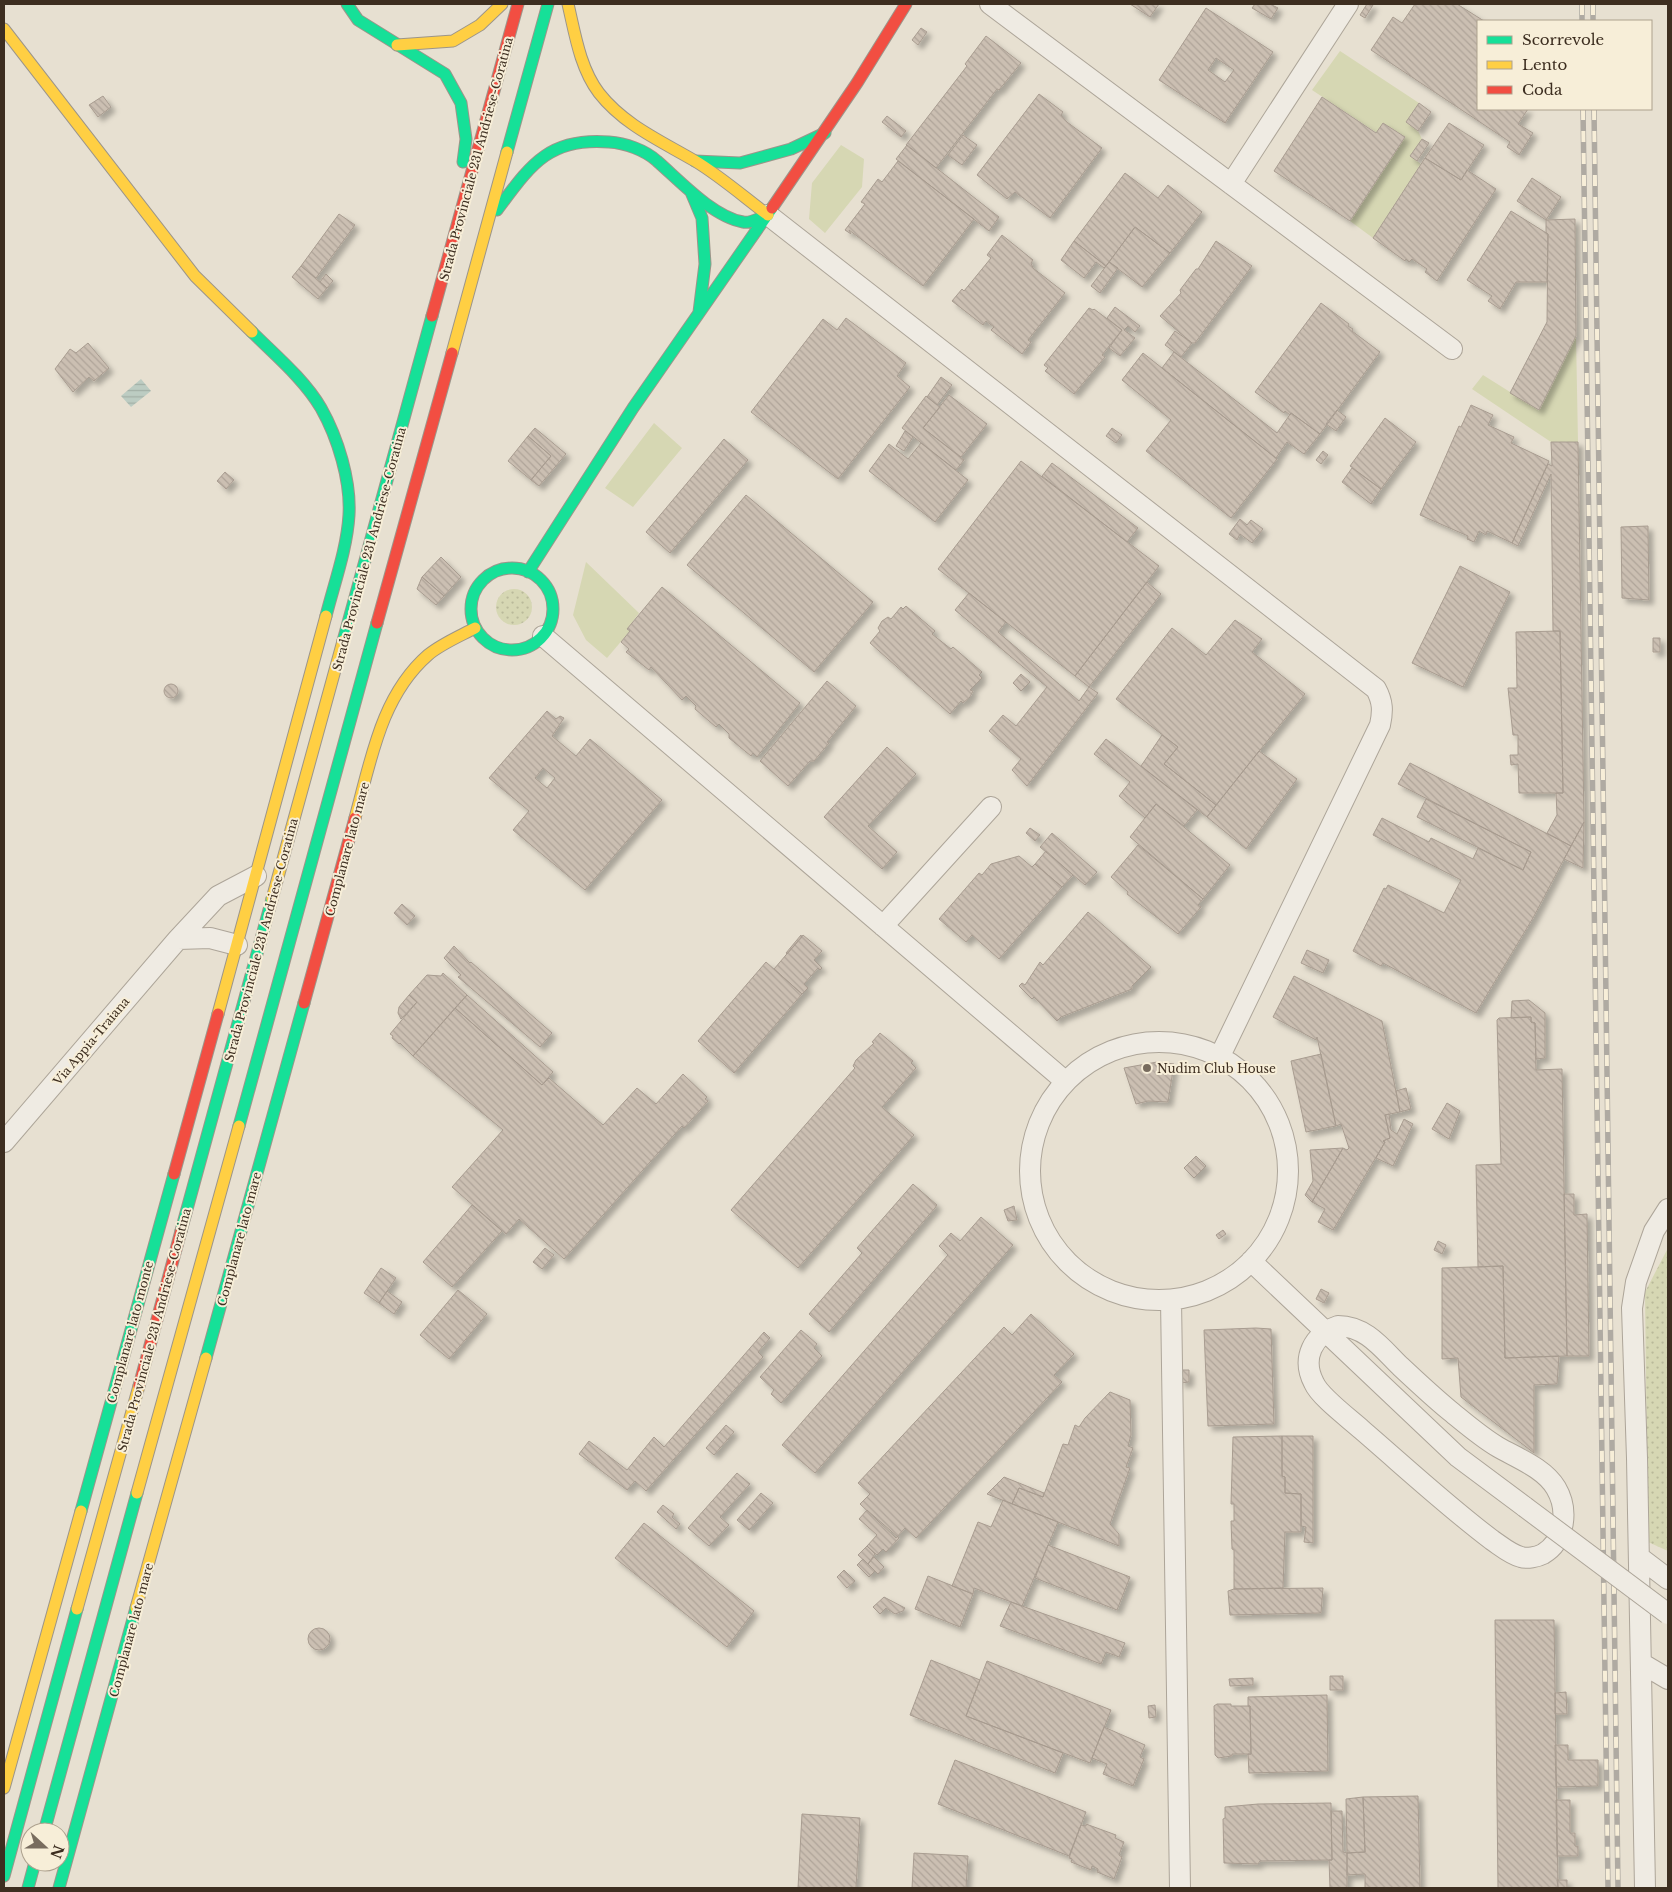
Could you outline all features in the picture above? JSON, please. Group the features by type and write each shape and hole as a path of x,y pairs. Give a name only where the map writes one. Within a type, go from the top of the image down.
{"main road":[{"path":"348,4 358,20 445,74 461,103 466,139 450,253"},
{"path":"397,45 453,41 480,25 502,4"},
{"name":"Strada Provinciale 231 Andriese-Coratina","path":"4,1876 518,4"},
{"name":"Strada Provinciale 231 Andriese-Coratina","path":"47,1822 548,4"},
{"path":"568,4 582,60 599,93 632,125 665,146 695,161 768,215"},
{"path":"528,572 582,484 824,133 876,55 906,4"},
{"name":"Complanare lato monte","path":"4,29 194,276 299,381 321,408 336,443 346,479 349,515 343,551 256,876 4,1788"},
{"path":"695,161 740,163 791,149 824,133"},
{"path":"487,223 527,170 560,146 585,140 622,143 655,159 691,192 729,218 745,223 768,215"},
{"path":"691,192 702,218 705,264 699,312"},
{"path":"514,568 528,572 538,578 547,588 552,600 549,625 543,636 533,644 520,649 507,650 494,646 483,639 475,628 471,614 472,600 477,587 487,576 500,570 514,568"},
{"name":"Complanare lato mare","path":"59,1888 380,727 401,684 429,654 475,628"},
{"path":"28,1888 33,1872"}],"street":[{"path":"990,4 1452,349"},
{"path":"1231,184 1348,4"},
{"path":"768,215 1376,689 1381,698 1383,710 1380,725 1220,1056"},
{"path":"543,636 1065,1081"},
{"path":"883,926 991,806"},
{"name":"Via Appia-Traiana","path":"4,1142 178,939 218,896 256,876"},
{"path":"178,939 210,938 237,946"},
{"path":"1150,1041 1174,1042 1197,1046 1220,1056 1242,1070 1260,1090 1275,1112 1284,1137 1288,1164 1287,1190 1280,1216 1268,1240 1251,1261 1238,1273 1206,1291 1171,1300 1149,1300 1126,1296 1105,1289 1086,1278 1068,1264 1042,1228 1034,1207 1030,1185 1030,1162 1033,1140 1040,1119 1051,1099 1065,1081 1090,1061 1126,1045 1150,1041"},
{"path":"1645,1888 1632,1308 1636,1282 1654,1231 1668,1209"},
{"path":"1251,1261 1458,1457 1668,1614"},
{"path":"1171,1300 1180,1888"},
{"path":"1338,1326 1350,1326 1375,1340 1449,1410 1496,1446 1545,1475 1555,1488 1563,1506 1563,1527 1553,1548 1538,1556 1522,1558 1507,1551 1472,1524 1337,1408 1314,1384 1308,1364 1312,1347 1325,1331 1338,1326"},
{"path":"1639,1557 1668,1579"},
{"path":"1641,1663 1668,1680"}],"green space":[{"path":"1340,51 1419,103 1406,122 1418,131 1422,139 1410,156 1421,164 1373,238 1350,221 1405,137 1383,123 1377,133 1312,90"},
{"path":"841,145 864,159 862,187 825,233 809,219 812,183"},
{"path":"1576,336 1578,442 1551,442 1472,389 1483,375 1539,410"},
{"path":"654,423 682,448 633,507 605,488"},
{"path":"586,562 639,613 628,628 630,631 607,658 586,640 573,615"},
{"path":"514,589 521,590 527,594 531,600 531,614 527,620 521,624 514,625 507,624 501,620 497,614 496,607 497,600 501,594 507,590"},
{"path":"1668,1248 1668,1551 1648,1542 1645,1292"}],"shaded area":[{"path":"141,379 151,391 131,407 121,396"}],"building":[{"path":"1130,4 1159,4 1150,17"},
{"path":"1255,4 1270,4 1278,8 1271,19 1252,8"},
{"path":"1367,4 1373,5 1365,18 1360,15"},
{"path":"1415,4 1457,4 1482,20 1477,20 1477,110 1527,110 1518,124 1533,133 1519,155 1507,147 1510,142 1371,50 1393,17 1402,23"},
{"path":"1206,8 1273,52 1225,123 1159,80","holes":["1216,58 1234,70 1225,82 1208,70"]},
{"path":"921,28 927,32 918,45 912,40"},
{"path":"986,36 1021,63 999,90 997,89 936,168 906,145 967,66 965,64"},
{"path":"1039,94 1063,112 1061,115 1067,122 1102,148 1050,218 1015,192 1007,199 977,175"},
{"path":"103,96 111,107 98,117 89,105"},
{"path":"1322,97 1376,133 1383,123 1405,137 1350,221 1274,171"},
{"path":"1419,103 1431,112 1418,131 1406,122"},
{"path":"887,116 906,131 901,137 882,122"},
{"path":"1449,123 1484,145 1461,180 1425,158"},
{"path":"963,135 977,145 962,165 948,155"},
{"path":"1422,139 1429,143 1417,161 1410,156"},
{"path":"907,145 999,217 989,231 896,159"},
{"path":"1425,158 1461,180 1467,170 1496,189 1437,281 1425,272 1427,269 1412,259 1409,262 1406,259 1405,261 1373,238"},
{"path":"898,161 974,219 923,286 849,230 851,234 845,230 865,204 861,202 878,179 882,182"},
{"path":"1125,173 1158,198 1168,185 1202,212 1170,253 1135,227 1106,266 1074,241"},
{"path":"1532,178 1561,197 1546,220 1517,201"},
{"path":"1511,211 1548,234 1547,282 1516,282 1500,309 1488,301 1492,296 1467,280"},
{"path":"339,214 355,225 316,278 301,266"},
{"path":"1575,219 1576,336 1539,410 1510,393 1547,322 1548,234 1546,233 1546,220"},
{"path":"1135,227 1170,253 1142,287 1109,262"},
{"path":"1002,235 1033,260 1031,263 1033,268 1065,293 1028,340 1031,342 1022,354 991,330 994,327 986,321 983,325 952,301 962,289 964,291 991,258 987,255"},
{"path":"1074,241 1106,266 1104,268 1096,262 1084,278 1061,260"},
{"path":"1216,241 1252,266 1195,343 1192,343 1160,316 1181,293 1180,290 1196,269 1198,269"},
{"path":"1109,262 1118,268 1100,293 1091,286"},
{"path":"301,266 327,288 318,299 292,277"},
{"path":"326,274 333,281 327,288 320,282"},
{"path":"1321,303 1349,324 1348,326 1353,329 1352,331 1380,352 1320,434 1291,413 1290,415 1285,411 1284,413 1255,392"},
{"path":"1115,307 1140,326 1135,332 1128,326 1124,330 1135,338 1120,356 1109,348 1122,330 1107,318"},
{"path":"1089,308 1094,309 1122,330 1102,355 1105,357 1074,394 1045,371 1048,368 1044,365"},
{"path":"846,318 906,363 897,376 910,387 838,479 751,412 823,319 837,330"},
{"path":"1175,331 1192,343 1181,357 1165,345"},
{"path":"88,343 109,368 94,381 89,377 73,392 55,369 70,349 76,353"},
{"path":"1174,352 1277,433 1291,413 1320,434 1304,454 1287,442 1276,458 1162,368"},
{"path":"1143,353 1277,459 1231,518 1146,451 1171,420 1122,380"},
{"path":"941,377 952,385 937,405 927,397"},
{"path":"949,395 987,424 961,457 923,428"},
{"path":"926,396 940,407 923,428 964,460 956,470 902,428"},
{"path":"1471,405 1493,415 1488,425 1514,437 1511,443 1549,461 1512,543 1487,531 1486,535 1479,531 1474,542 1467,539 1468,536 1420,515 1459,426 1461,427"},
{"path":"1337,410 1346,417 1336,431 1326,424"},
{"path":"1385,418 1416,442 1381,489 1350,466"},
{"path":"535,428 566,454 539,486 531,480 551,456 528,436"},
{"path":"1112,428 1122,435 1116,443 1106,436"},
{"path":"905,431 913,437 904,451 896,446"},
{"path":"528,436 551,456 531,480 508,461"},
{"path":"724,439 748,460 670,553 646,532"},
{"path":"1551,442 1578,442 1584,822 1571,846 1547,833 1557,815 1556,793 1563,793 1560,631 1553,631 1551,474 1518,546 1512,543 1548,464 1552,466"},
{"path":"921,443 968,480 935,522 869,471 889,444 908,459"},
{"path":"1323,451 1328,455 1321,464 1316,460"},
{"path":"1021,461 1159,566 1075,676 938,569"},
{"path":"1052,463 1138,528 1127,542 1042,476"},
{"path":"1352,468 1381,489 1371,504 1342,482"},
{"path":"225,472 234,480 226,489 217,481"},
{"path":"746,495 873,602 814,672 687,565"},
{"path":"1240,519 1247,525 1251,520 1263,529 1252,543 1240,534 1237,540 1229,534"},
{"path":"1648,526 1649,600 1622,598 1621,527"},
{"path":"441,557 461,577 444,596 422,577"},
{"path":"1460,566 1510,592 1463,687 1412,663"},
{"path":"422,577 444,596 436,605 417,589"},
{"path":"1147,582 1161,594 1089,687 1075,676"},
{"path":"662,587 800,703 757,757 753,753 751,756 729,738 729,734 719,724 716,727 695,709 696,706 686,696 682,700 651,667 649,670 626,652 629,649 621,642 630,631 627,629"},
{"path":"969,593 1006,622 998,632 1079,701 1089,687 1098,693 1027,786 1012,770 1021,759 989,731 1003,715 1016,726 1047,687 955,610"},
{"path":"906,606 935,631 932,634 951,649 953,647 982,672 979,675 982,678 970,690 973,691 970,697 963,703 961,701 950,714 870,643 880,631 878,628 882,621 888,617 891,619 901,607 903,609"},
{"path":"1235,620 1262,639 1252,652 1305,694 1216,805 1164,764 1178,747 1116,699 1172,628 1206,655"},
{"path":"1560,631 1563,793 1519,793 1518,764 1511,765 1510,755 1518,755 1518,735 1513,735 1508,688 1517,688 1516,632"},
{"path":"1653,638 1660,638 1660,652 1653,652"},
{"path":"1021,674 1030,682 1021,691 1013,683"},
{"path":"827,681 856,706 814,761 810,761 788,786 760,761"},
{"path":"168,684 174,684 178,691 174,698 168,698 164,694 164,688"},
{"path":"547,711 556,719 560,716 564,718 552,736 576,756 590,739 662,800 585,890 513,830 529,811 489,778","holes":["543,768 555,778 547,788 535,778"]},
{"path":"1162,735 1178,747 1164,764 1216,805 1207,817 1141,766"},
{"path":"1106,739 1197,810 1184,826 1156,804 1145,818 1119,796 1130,782 1094,754"},
{"path":"887,747 916,774 868,826 897,852 882,869 824,817"},
{"path":"1259,751 1297,779 1246,849 1207,817"},
{"path":"1410,763 1571,846 1533,918 1476,1013 1383,963 1381,966 1353,951 1384,888 1386,889 1388,885 1444,913 1461,880 1373,835 1382,818 1429,842 1431,838 1473,859 1478,848 1523,870 1531,852 1398,784"},
{"path":"1426,799 1531,852 1523,870 1417,817"},
{"path":"1156,804 1230,865 1203,899 1130,837"},
{"path":"1584,822 1583,868 1564,859"},
{"path":"1030,828 1040,835 1035,841 1026,833"},
{"path":"1052,833 1097,872 1085,885 1040,847"},
{"path":"1138,845 1203,899 1198,905 1201,907 1178,934 1127,894 1128,892 1111,877"},
{"path":"1046,851 1073,875 1062,887 1035,864"},
{"path":"1019,856 1032,867 1035,864 1062,887 999,959 972,935 966,942 939,919 979,873 982,875 991,864"},
{"path":"402,904 415,916 407,925 394,913"},
{"path":"1088,912 1151,967 1132,986 1132,989 1061,1017 1057,1021 1034,997 1032,999 1019,986 1022,983 1025,985 1040,962 1043,965"},
{"path":"801,935 802,937 787,954 786,953"},
{"path":"803,935 822,951 814,960 822,968 820,970 818,968 804,984 808,988 802,994 774,969"},
{"path":"454,946 470,963 552,1033 540,1047 458,977 461,975 444,958"},
{"path":"1307,950 1329,960 1323,973 1301,963"},
{"path":"766,962 802,994 734,1073 698,1041"},
{"path":"443,973 467,995 413,1056 392,1038 393,1036 390,1034 417,1002 409,995 427,975 441,976"},
{"path":"1294,976 1382,1021 1400,1112 1385,1115 1390,1138 1383,1141 1385,1142 1333,1230 1318,1222 1325,1209 1312,1202 1343,1148 1347,1150 1349,1148 1341,1124 1336,1126 1317,1037 1316,1040 1273,1017"},
{"path":"409,995 417,1002 401,1019 398,1013 399,1007"},
{"path":"467,995 553,1072 542,1085 455,1008"},
{"path":"1529,1000 1545,1013 1545,1058 1536,1059 1535,1023 1531,1022 1531,1017 1511,1018 1512,1001"},
{"path":"455,1008 542,1085 549,1078 603,1125 637,1088 656,1104 683,1074 707,1097 705,1099 708,1101 684,1128 682,1126 564,1259 519,1219 506,1234 452,1187 503,1130 413,1056"},
{"path":"1531,1017 1531,1022 1535,1023 1536,1070 1562,1069 1567,1356 1505,1358 1503,1266 1478,1267 1476,1165 1501,1164 1497,1020 1499,1018"},
{"path":"880,1033 913,1061 911,1063 916,1068 882,1107 914,1135 798,1268 731,1210 855,1068 853,1066 856,1060 874,1043 872,1042"},
{"path":"1321,1054 1336,1126 1306,1132 1291,1061"},
{"path":"1157,1062 1174,1064 1168,1102 1148,1101 1136,1104 1124,1068"},
{"path":"1406,1088 1411,1109 1400,1112 1396,1091"},
{"path":"1447,1103 1460,1111 1449,1139 1432,1129"},
{"path":"1389,1114 1391,1130 1397,1134 1404,1119 1413,1124 1393,1166 1376,1158 1385,1142 1383,1141 1390,1138 1385,1115"},
{"path":"1343,1148 1312,1202 1305,1195 1313,1181 1310,1150"},
{"path":"1196,1156 1206,1166 1194,1178 1184,1168"},
{"path":"913,1184 937,1205 829,1332 809,1314 862,1253 857,1248"},
{"path":"1564,1194 1574,1194 1574,1215 1587,1214 1589,1356 1567,1356"},
{"path":"472,1205 502,1231 452,1287 423,1262"},
{"path":"1014,1206 1017,1220 1008,1221 1004,1210"},
{"path":"981,1217 1013,1245 815,1473 782,1445 948,1255 939,1246 951,1233 960,1241"},
{"path":"1223,1230 1226,1234 1219,1239 1216,1235"},
{"path":"1438,1241 1446,1245 1442,1254 1434,1250"},
{"path":"545,1248 554,1255 542,1269 533,1262"},
{"path":"1503,1266 1505,1358 1559,1356 1557,1384 1534,1385 1534,1453 1461,1397 1458,1358 1442,1359 1442,1268"},
{"path":"381,1268 396,1278 379,1303 364,1293"},
{"path":"1321,1289 1329,1293 1324,1303 1316,1299"},
{"path":"458,1290 487,1314 449,1359 420,1335"},
{"path":"387,1291 402,1302 394,1314 379,1303"},
{"path":"1031,1314 1074,1354 1054,1375 1062,1382 916,1538 905,1528 896,1538 860,1504 870,1494 858,1483 1004,1327 1012,1335"},
{"path":"1271,1329 1274,1424 1208,1426 1204,1330"},
{"path":"801,1330 817,1344 814,1348 822,1356 781,1403 771,1394 774,1390 760,1377"},
{"path":"764,1332 770,1338 758,1352 763,1357 646,1491 635,1481 627,1490 579,1454 589,1441 627,1470 654,1437 664,1447"},
{"path":"1180,1370 1189,1370 1189,1382 1181,1383"},
{"path":"1110,1392 1130,1400 1131,1435 1128,1446 1133,1448 1126,1467 1130,1468 1110,1524 1119,1534 1119,1546 1012,1504 1019,1488 1043,1497 1063,1444 1068,1445 1075,1425 1079,1427"},
{"path":"726,1425 734,1432 714,1455 706,1448"},
{"path":"1282,1436 1313,1436 1313,1543 1304,1542 1306,1527 1301,1526 1301,1494 1285,1493 1285,1477 1282,1476"},
{"path":"1282,1436 1282,1476 1285,1477 1285,1493 1301,1494 1301,1532 1285,1532 1283,1588 1234,1589 1234,1550 1232,1549 1231,1521 1234,1521 1234,1504 1231,1504 1233,1437"},
{"path":"737,1473 750,1484 720,1517 729,1525 709,1546 688,1528"},
{"path":"1004,1477 1044,1493 1043,1497 1019,1488 1012,1504 987,1494"},
{"path":"761,1493 773,1503 749,1530 737,1520"},
{"path":"1003,1500 1058,1522 1022,1606 974,1588 973,1594 952,1586 978,1522 991,1527"},
{"path":"663,1505 674,1514 672,1517 680,1524 676,1529 657,1512"},
{"path":"867,1510 899,1538 886,1552 883,1549 877,1555 867,1546 877,1535 859,1519"},
{"path":"644,1523 754,1611 727,1647 615,1558"},
{"path":"1048,1545 1130,1577 1117,1610 1035,1578"},
{"path":"867,1546 875,1554 868,1564 858,1555"},
{"path":"874,1557 884,1567 878,1574 868,1564"},
{"path":"863,1559 875,1571 869,1577 857,1565"},
{"path":"844,1570 855,1581 847,1588 837,1577"},
{"path":"928,1576 973,1594 960,1627 915,1609"},
{"path":"1323,1588 1321,1613 1230,1615 1228,1591 1234,1589"},
{"path":"884,1597 905,1608 903,1611 895,1614 886,1608 880,1614 873,1607"},
{"path":"1011,1602 1125,1643 1119,1657 1106,1652 1101,1664 1000,1626"},
{"path":"1495,1620 1554,1620 1558,1888 1498,1888"},
{"path":"319,1628 327,1631 330,1639 327,1647 319,1650 311,1647 308,1639 311,1631"},
{"path":"931,1660 980,1680 966,1716 1063,1753 1055,1773 910,1715"},
{"path":"987,1661 1111,1710 1090,1763 966,1716"},
{"path":"1330,1676 1343,1676 1343,1690 1330,1690"},
{"path":"1253,1678 1253,1685 1230,1686 1229,1679"},
{"path":"1566,1692 1567,1714 1555,1714 1555,1693"},
{"path":"1327,1695 1328,1771 1249,1773 1248,1754 1251,1754 1250,1706 1248,1706 1248,1697"},
{"path":"1217,1704 1250,1706 1251,1754 1232,1754 1232,1756 1218,1758 1215,1755 1214,1706"},
{"path":"1155,1705 1156,1717 1149,1718 1148,1706"},
{"path":"1104,1727 1145,1745 1140,1757 1144,1759 1133,1786 1103,1774 1107,1764 1092,1758"},
{"path":"1555,1745 1568,1745 1568,1760 1598,1760 1598,1786 1556,1787"},
{"path":"955,1760 1086,1812 1069,1856 938,1804"},
{"path":"1418,1796 1420,1888 1365,1888 1365,1874 1347,1875 1347,1853 1365,1852 1363,1797"},
{"path":"1363,1797 1365,1852 1347,1853 1346,1799"},
{"path":"1556,1800 1570,1800 1570,1833 1575,1833 1575,1846 1578,1846 1578,1856 1557,1856"},
{"path":"1331,1803 1332,1860 1260,1861 1258,1864 1224,1863 1223,1819 1225,1818 1225,1807 1258,1804"},
{"path":"1331,1811 1342,1811 1343,1852 1347,1853 1347,1888 1330,1888 1329,1860 1332,1860"},
{"path":"802,1814 860,1818 856,1888 798,1888"},
{"path":"1086,1824 1116,1835 1115,1838 1124,1842 1119,1855 1122,1857 1114,1879 1097,1872 1098,1869 1092,1866 1091,1870 1071,1862 1072,1859 1069,1858 1081,1825 1086,1826"},
{"path":"914,1853 968,1856 966,1888 912,1888"},
{"path":"1557,1880 1567,1880 1567,1888 1558,1888"}],"railway":[{"path":"1582,4 1582,20"},
{"path":"1593,4 1593,20"},
{"path":"1583,110 1608,1888"},
{"path":"1594,110 1618,1888"}],"traffic: fast":[{"path":"347,4 358,20 445,74 461,103 466,139 463,162"},
{"path":"507,152 548,4"},
{"path":"695,161 740,163 791,149 825,133"},
{"path":"497,210 531,168 555,150 570,144 609,142 641,150 657,161 697,197 732,219 746,222 768,215"},
{"path":"691,192 702,218 705,264 699,312"},
{"path":"528,572 633,408 772,208"},
{"path":"343,641 432,316"},
{"path":"252,332 289,368 314,397 333,433 346,474 349,502 348,528 326,616"},
{"path":"512,568 528,572 541,580 549,593 553,609 549,625 541,638 528,646 512,650 496,646 483,638 475,625 471,609 475,593 483,580 496,572 512,568"},
{"path":"239,1126 377,623"},
{"path":"181,1231 272,899"},
{"path":"206,1358 304,1003"},
{"path":"81,1511 174,1174"},
{"path":"47,1822 137,1493"},
{"path":"59,1888 136,1608"},
{"path":"4,1876 77,1609"},
{"path":"28,1888 32,1872"}],"traffic: slow":[{"path":"397,45 453,41 480,25 502,4"},
{"path":"568,4 579,50 587,73 599,93 609,104 644,132 714,173 768,215"},
{"path":"4,29 195,276 252,332"},
{"path":"452,353 507,152"},
{"path":"218,1014 326,616"},
{"path":"355,818 380,730 388,709 399,690 412,671 428,655 475,628"},
{"path":"272,899 343,641"},
{"path":"137,1493 239,1126"},
{"path":"136,1608 206,1358"},
{"path":"77,1609 139,1386"},
{"path":"4,1788 81,1511"}],"traffic: jam":[{"path":"432,316 518,4"},
{"path":"772,208 857,83 906,4"},
{"path":"377,623 452,353"},
{"path":"304,1003 355,818"},
{"path":"174,1174 218,1014"},
{"path":"139,1386 181,1231"}],"place":[{"name":"Nudim Club House","path":"1147,1068"}]}
